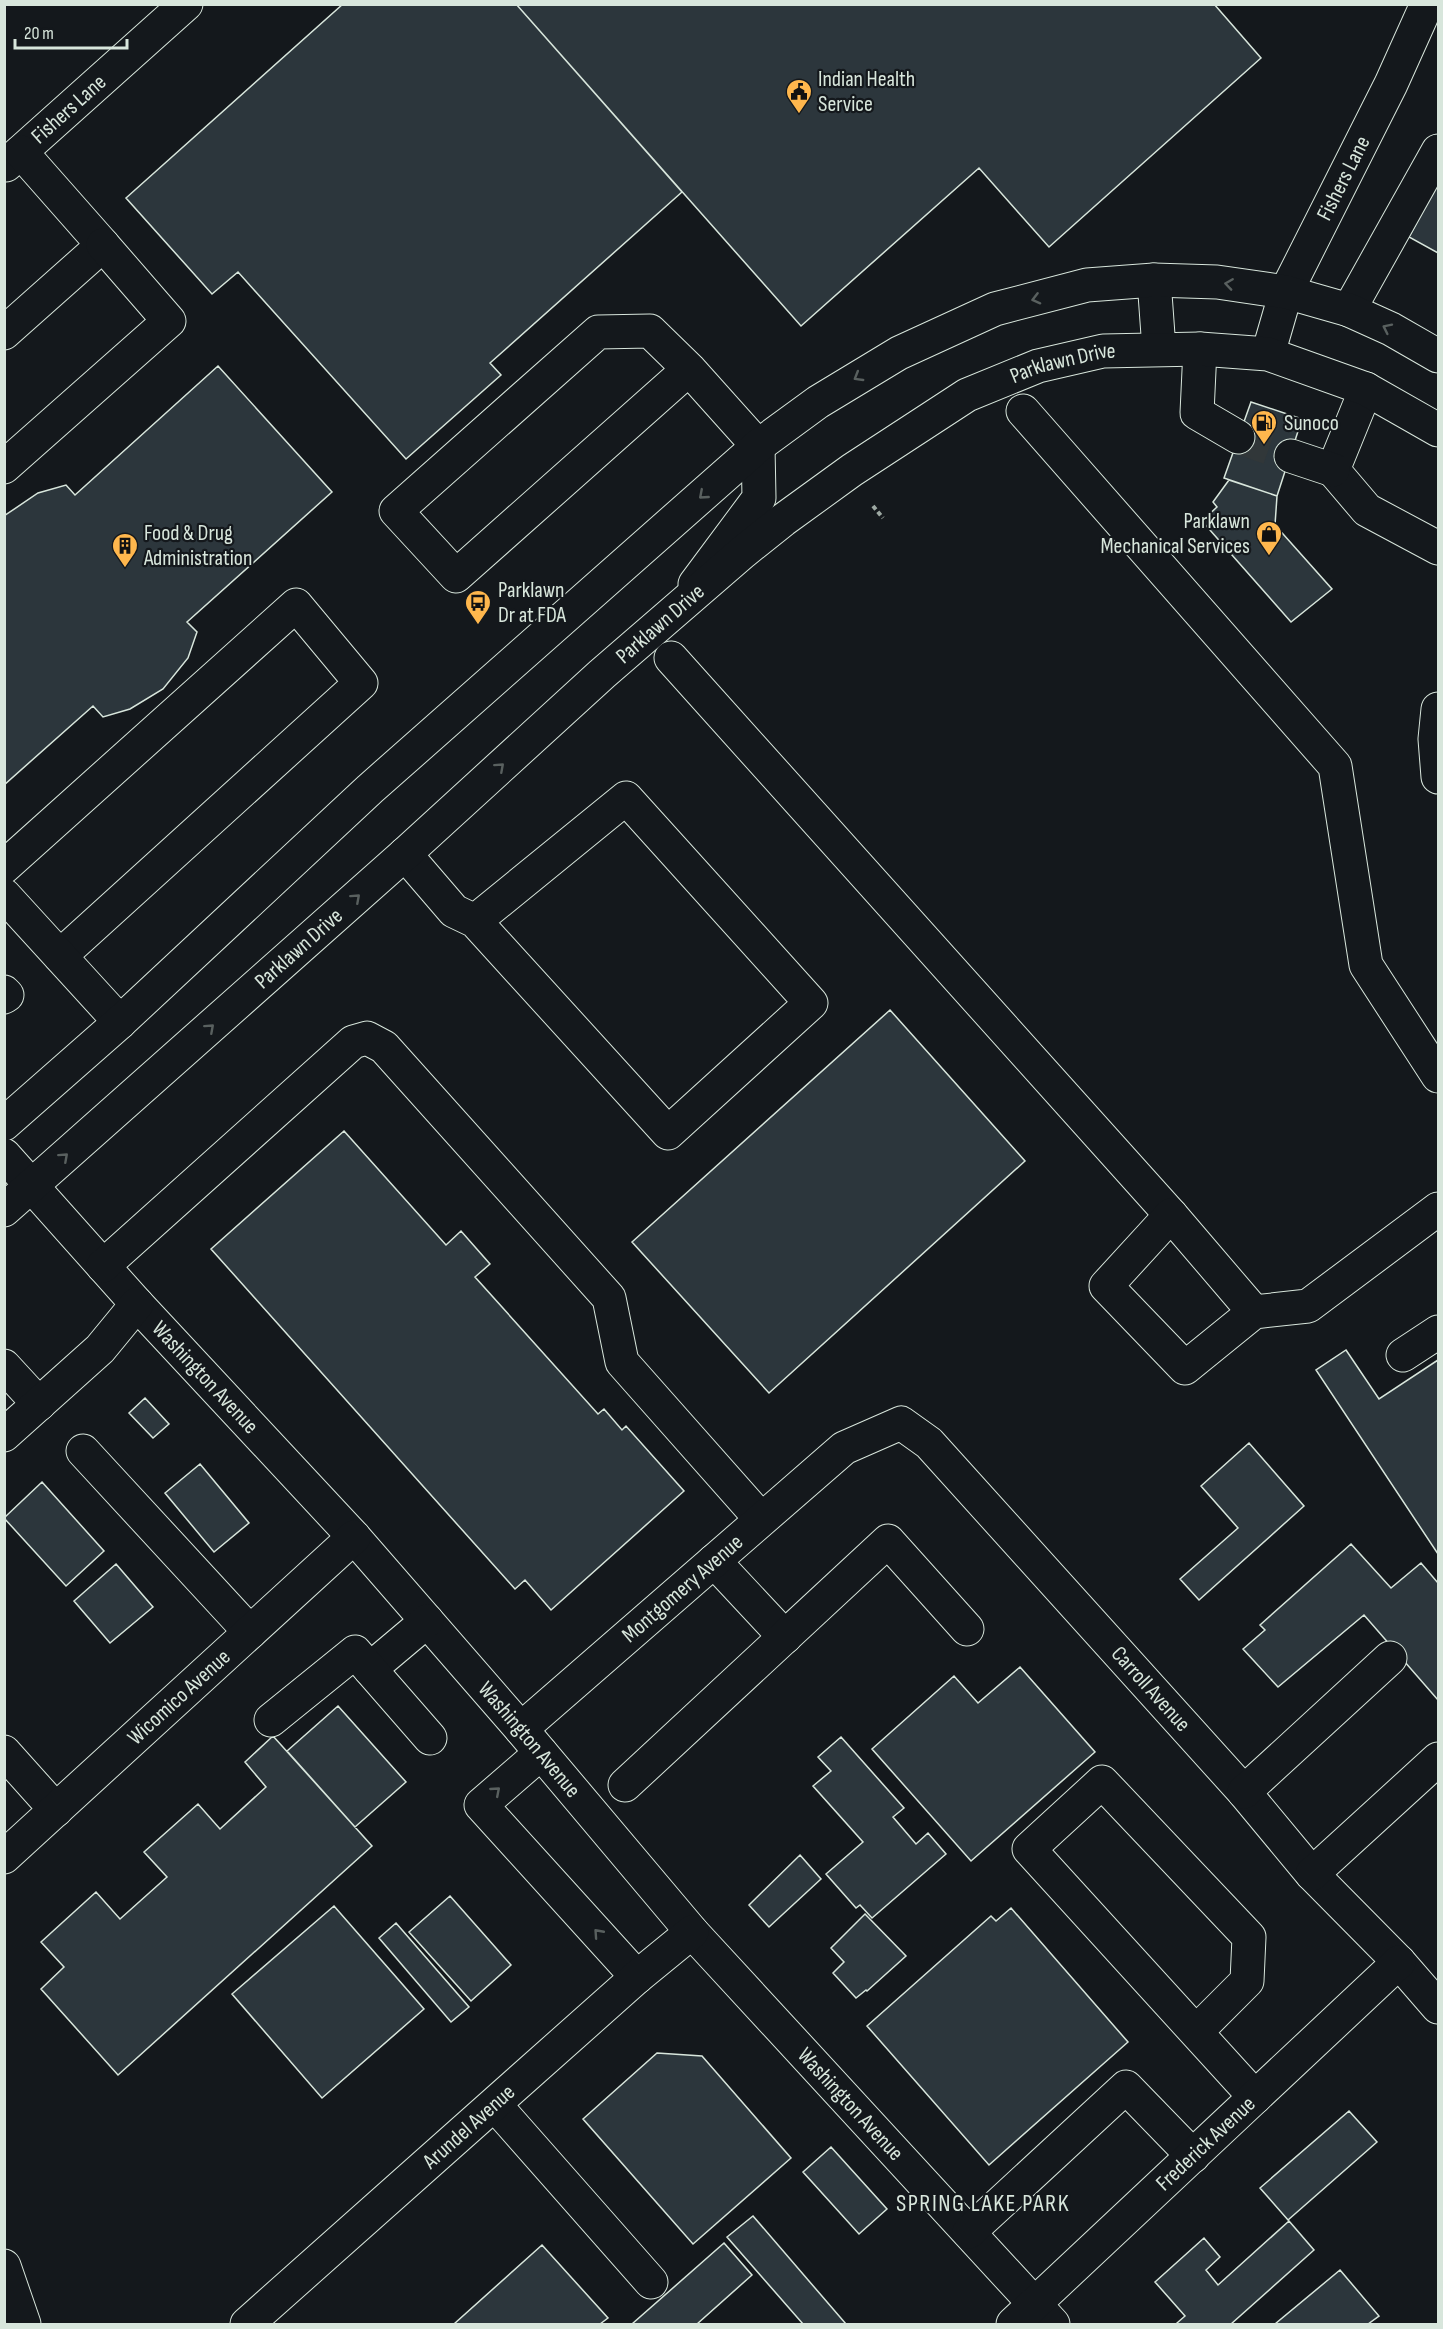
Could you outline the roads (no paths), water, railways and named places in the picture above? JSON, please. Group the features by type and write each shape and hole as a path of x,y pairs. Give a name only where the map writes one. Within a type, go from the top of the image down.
{"street":[{"name":"Fishers Lane","path":"13,159 186,4"},
{"name":"Fishers Lane","path":"1268,354 1286,292 1391,84 1427,4"},
{"path":"1349,310 1438,151"},
{"path":"4,467 169,321 103,245 13,159"},
{"path":"4,333 103,245"},
{"path":"1154,280 1159,349"},
{"path":"4,1124 120,1022 370,789 758,446 818,402 899,353 995,309 1087,285 1154,280 1216,282 1286,292 1349,310 1391,329 1438,356"},
{"path":"678,608 759,498 758,446 690,369 650,331 598,332 396,511 456,576 690,369"},
{"path":"1200,349 1197,413 1238,437"},
{"name":"Parklawn Drive","path":"4,1210 678,608 783,520 896,440 967,395 1038,366 1103,351 1200,349 1268,354 1366,389 1438,430"},
{"path":"1334,470 1366,389"},
{"path":"1023,411 1335,766 1366,965 1438,1076"},
{"path":"1291,456 1334,470 1367,510 1438,548"},
{"path":"4,867 296,605 361,682 60,956"},
{"path":"671,658 1171,1215 1254,1311"},
{"path":"1438,709 1435,739 1438,777"},
{"path":"405,854 454,911 475,921 668,1133 811,1003 626,798 475,921"},
{"path":"4,895 120,1022"},
{"path":"4,992 7,995 4,997"},
{"path":"103,1266 353,1042 367,1038 384,1047 609,1298 622,1362 761,1520"},
{"name":"Washington Avenue","path":"4,1155 137,1304 354,1537 531,1741 692,1932 969,2232 1034,2318"},
{"path":"1171,1215 1106,1286 1185,1368 1254,1311 1308,1306 1438,1209"},
{"path":"4,1435 100,1349 137,1304"},
{"path":"1402,1355 1438,1332"},
{"path":"4,1366 39,1404"},
{"name":"Carroll Avenue","path":"844,1448 901,1423 929,1443 1244,1792 1312,1874 1399,1962 1438,2007"},
{"name":"Montgomery Avenue","path":"637,1977 481,1805 531,1741 714,1561 844,1448"},
{"path":"84,1451 250,1632"},
{"name":"Wicomico Avenue","path":"4,1857 354,1537"},
{"path":"625,1785 888,1541 967,1629"},
{"path":"714,1561 785,1637"},
{"path":"370,1669 427,1621"},
{"path":"271,1720 355,1652 430,1737"},
{"path":"1244,1792 1390,1658"},
{"path":"4,1752 56,1810"},
{"path":"1312,1874 1438,1759"},
{"path":"1196,2032 1247,1981 1249,1937 1102,1782 1029,1849 1255,2097"},
{"name":"Arundel Avenue","path":"247,2325 637,1977 692,1932"},
{"name":"Frederick Avenue","path":"1034,2318 1193,2156 1399,1962"},
{"path":"969,2232 1126,2087 1193,2156"},
{"path":"495,2105 651,2282"},
{"path":"4,2265 24,2325"}],"tunnel":[{"path":"1238,437 1291,456"}],"place":[{"name":"Indian Health Service","path":"799,115"},
{"name":"Sunoco","path":"1264,446"},
{"name":"Parklawn Mechanical Services","path":"1269,557"},
{"name":"Food & Drug Administration","path":"125,569"},
{"name":"Parklawn Dr at FDA","path":"478,626"}],"district":[{"name":"SPRING LAKE PARK","path":"983,2203"}]}
